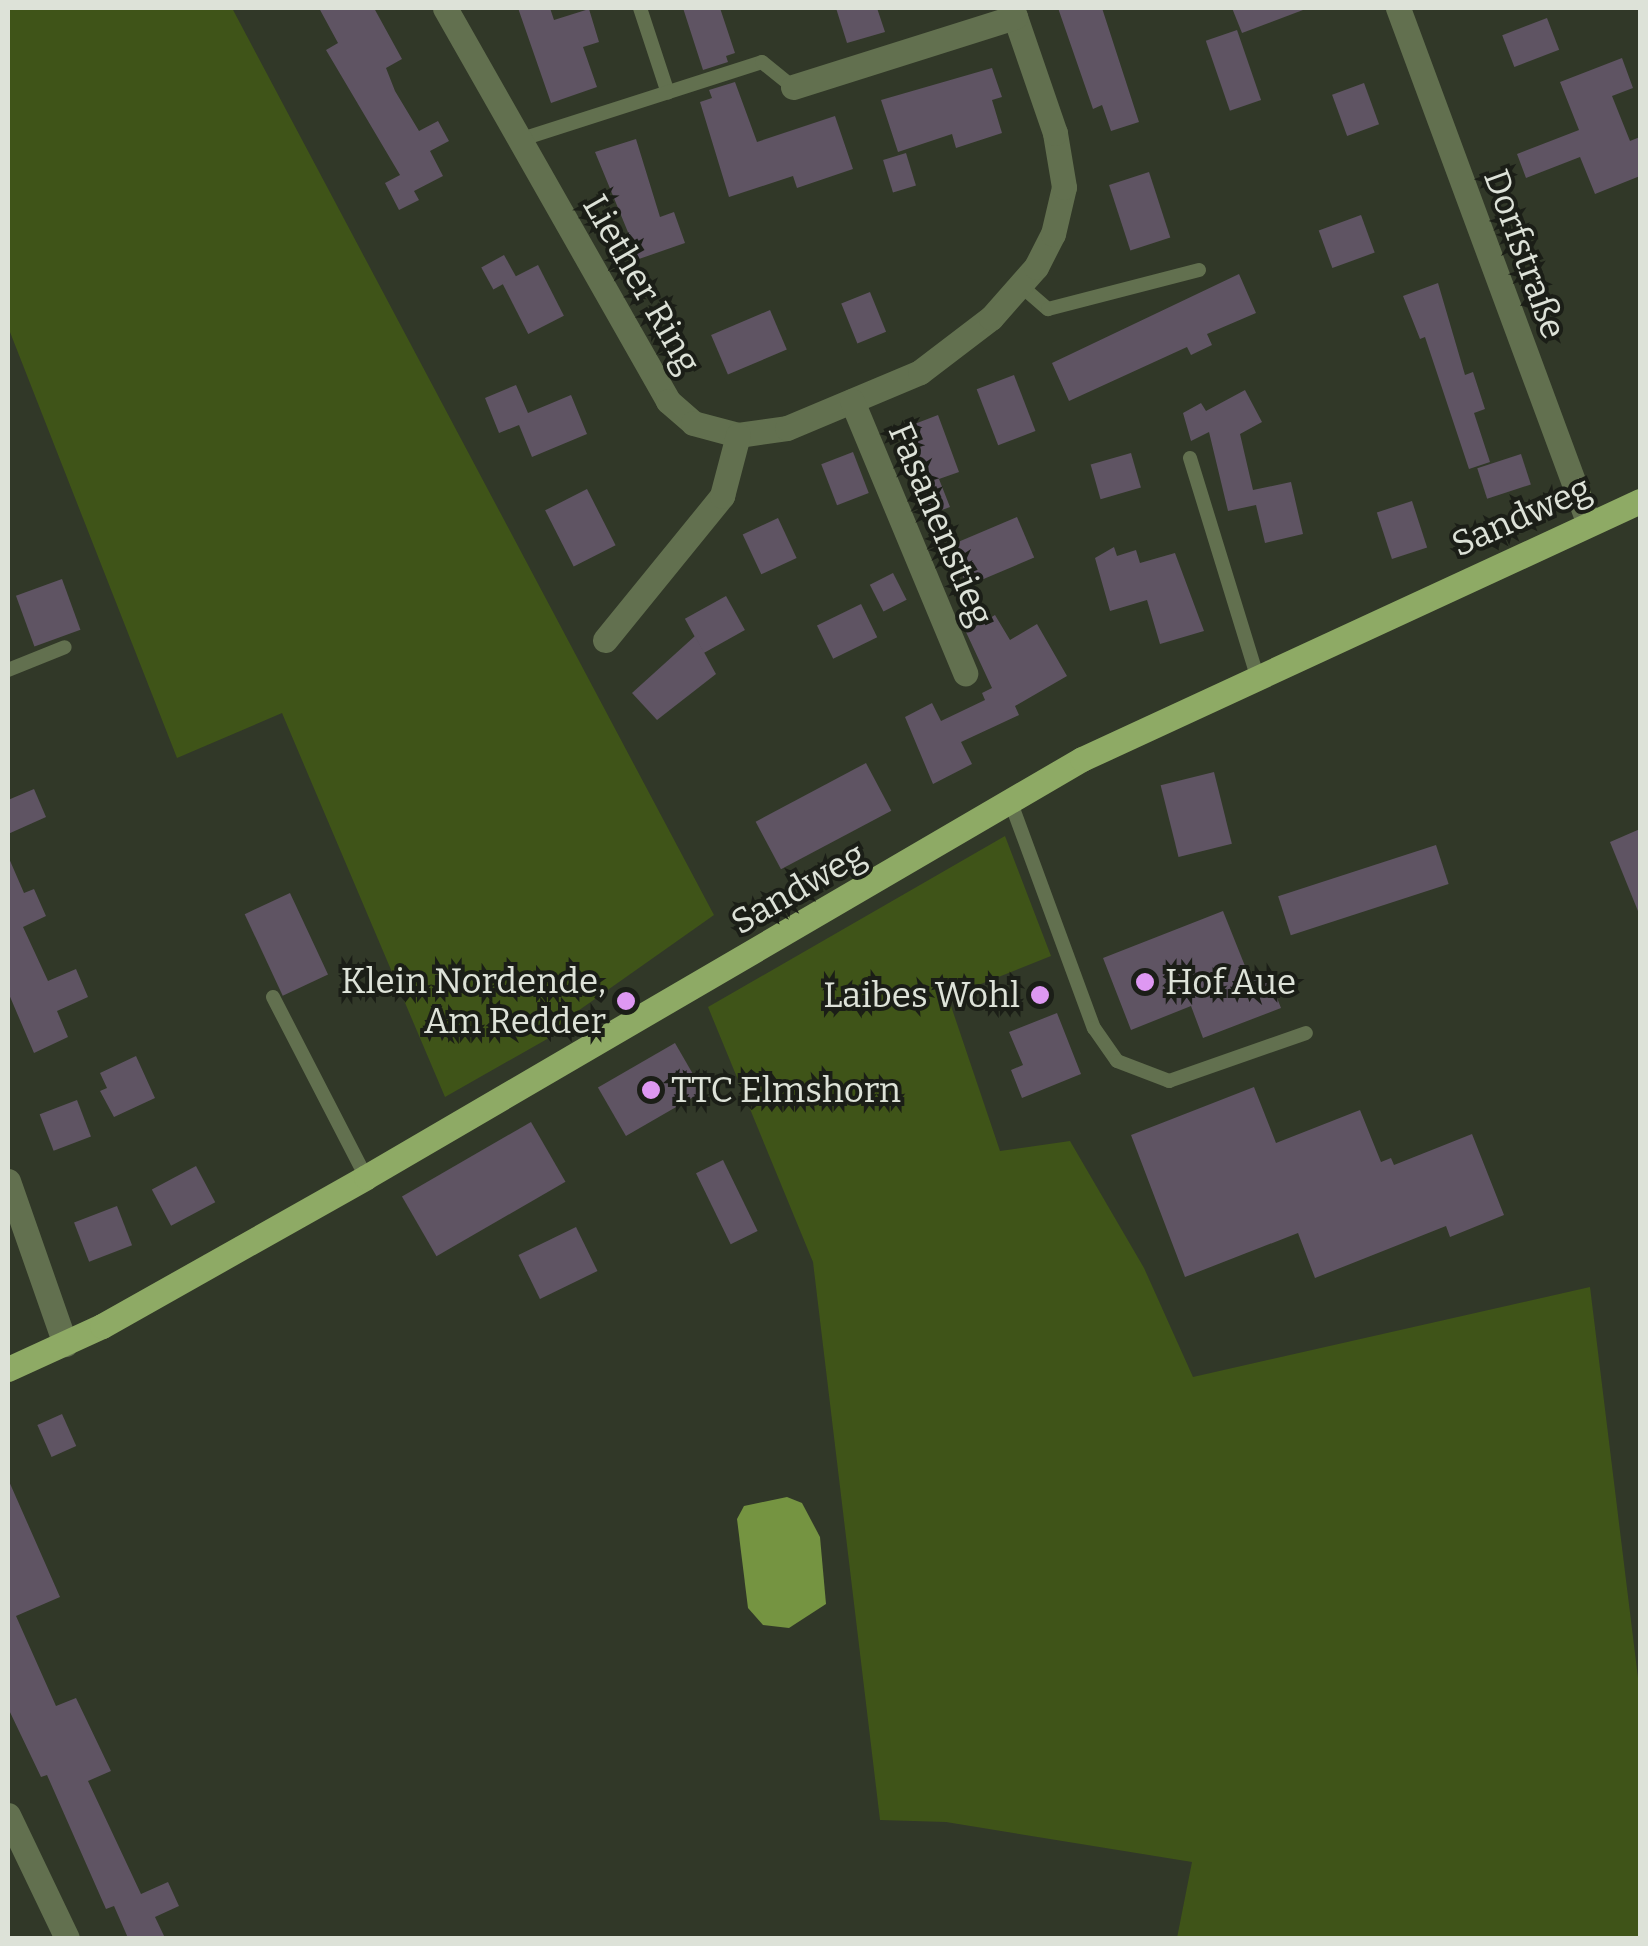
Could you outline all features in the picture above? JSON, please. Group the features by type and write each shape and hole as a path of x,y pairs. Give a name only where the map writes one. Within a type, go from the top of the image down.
{"main road":[{"name":"Sandweg","path":"8,1369 65,1344 366,1177 1082,759 1640,501"}],"street":[{"name":"Liether Ring","path":"445,8 668,401 693,422 738,435 788,428 852,401 960,346 1020,285 1053,234 1064,188 1055,133 1014,12"},
{"name":"Dorfstraße","path":"1398,8 1588,524"},
{"path":"793,86 1014,12"},
{"name":"Fasanenstieg","path":"852,401 965,673"},
{"path":"604,640 722,496 738,435"},
{"path":"8,1182 65,1344"},
{"path":"8,1815 67,1938"}],"lane":[{"path":"640,8 668,93"},
{"path":"519,140 762,62 793,86"},
{"path":"1020,285 1048,309 1199,270"},
{"path":"1190,458 1258,676"},
{"path":"8,670 65,647"},
{"path":"1011,803 1094,1028 1117,1060 1169,1080 1306,1034"},
{"path":"273,997 366,1177"}],"shaded area":[{"path":"8,8 232,8 714,915 568,1018 556,1034 445,1097 282,713 177,758 8,327"},
{"path":"1005,836 1051,956 948,997 1000,1151 1070,1141 1144,1268 1193,1377 1590,1287 1640,1694 1640,1938 1177,1938 1192,1862 946,1822 880,1820 813,1262 708,1007"},
{"path":"787,1497 802,1503 820,1537 826,1604 789,1628 763,1625 748,1608 737,1519 744,1506"}],"building":[{"path":"319,8 374,8 402,59 386,68 395,91 419,131 438,121 449,141 430,151 443,176 414,191 419,200 399,210 385,183 400,175 326,50 338,43"},
{"path":"518,8 550,8 554,20 589,9 599,42 583,47 597,87 551,103"},
{"path":"683,8 720,8 735,53 726,56 728,62 703,70"},
{"path":"836,8 877,8 885,32 847,43"},
{"path":"1058,8 1102,8 1139,122 1111,131 1102,105 1093,109"},
{"path":"1232,8 1303,8 1303,10 1242,33"},
{"path":"1547,18 1559,50 1514,67 1502,35"},
{"path":"1237,30 1261,100 1230,111 1206,41"},
{"path":"1622,58 1633,88 1612,96 1630,141 1640,137 1640,176 1595,194 1580,157 1526,178 1517,154 1579,130 1560,82"},
{"path":"992,68 1002,97 992,100 1002,133 956,148 952,134 898,152 881,100"},
{"path":"735,82 757,142 835,116 853,169 797,188 793,176 729,197 700,102 712,98 709,90"},
{"path":"1364,83 1379,124 1347,136 1332,95"},
{"path":"636,139 660,217 674,212 685,243 639,259 595,152"},
{"path":"906,153 916,186 893,193 883,160"},
{"path":"1149,172 1170,238 1130,251 1109,185"},
{"path":"1361,215 1375,253 1332,268 1319,230"},
{"path":"504,255 516,277 493,289 481,268"},
{"path":"538,265 564,316 528,334 502,283"},
{"path":"1239,274 1256,313 1207,334 1212,345 1191,355 1187,347 1069,401 1052,363"},
{"path":"1438,283 1465,375 1473,372 1485,409 1474,413 1490,462 1469,469 1425,337 1420,339 1403,296"},
{"path":"870,292 886,332 857,343 841,304"},
{"path":"770,310 787,350 728,375 711,335"},
{"path":"1014,375 1036,431 998,445 977,389"},
{"path":"516,385 528,413 571,395 587,434 532,457 519,425 499,433 485,398"},
{"path":"1245,390 1262,422 1240,434 1253,490 1291,482 1303,534 1265,543 1256,505 1228,511 1209,432 1191,441 1183,413 1201,403 1206,411"},
{"path":"938,415 959,472 939,479 950,507 921,518 911,489 918,487 899,430"},
{"path":"853,452 869,493 837,505 821,464"},
{"path":"1131,453 1141,488 1101,499 1091,465"},
{"path":"1521,454 1531,484 1487,499 1477,468"},
{"path":"587,489 616,545 574,566 545,510"},
{"path":"1412,501 1427,548 1392,559 1377,512"},
{"path":"1017,517 1034,558 967,586 950,546"},
{"path":"778,518 797,558 761,574 743,534"},
{"path":"1114,547 1117,556 1136,550 1140,563 1175,553 1204,631 1160,644 1147,600 1110,611 1095,558"},
{"path":"893,573 907,600 883,612 870,585"},
{"path":"62,579 80,630 34,647 16,596"},
{"path":"726,596 745,630 704,653 685,619"},
{"path":"861,604 877,637 833,659 817,625"},
{"path":"995,615 1010,640 1037,624 1067,676 1015,706 1019,715 961,742 972,764 933,784 905,717 932,703 941,721 985,700 982,693 992,688 966,632"},
{"path":"695,636 716,674 657,720 632,693"},
{"path":"866,763 891,811 781,869 756,822"},
{"path":"1214,772 1232,844 1179,857 1161,785"},
{"path":"34,789 46,817 8,834 8,800"},
{"path":"1640,829 1640,916 1610,842"},
{"path":"1436,845 1449,884 1291,935 1278,896"},
{"path":"8,856 24,893 34,889 46,916 23,927 48,981 76,969 88,997 57,1011 68,1037 34,1053 8,992"},
{"path":"290,893 328,975 283,996 245,914"},
{"path":"1223,911 1251,981 1268,975 1281,1008 1203,1038 1191,1006 1131,1030 1103,958"},
{"path":"1057,1013 1081,1074 1022,1098 1011,1070 1023,1065 1009,1032"},
{"name":"TTC Elmshorn","path":"675,1043 703,1091 626,1136 598,1088"},
{"path":"136,1056 155,1098 114,1117 100,1091 107,1088 100,1073"},
{"path":"1254,1087 1276,1143 1360,1110 1381,1162 1391,1158 1394,1165 1472,1134 1504,1215 1450,1237 1446,1226 1315,1278 1298,1233 1185,1277 1131,1135"},
{"path":"77,1100 91,1136 54,1151 40,1114"},
{"path":"531,1122 566,1182 436,1256 402,1196"},
{"path":"723,1160 758,1231 731,1244 696,1173"},
{"path":"196,1166 215,1202 171,1226 152,1189"},
{"path":"117,1206 132,1245 89,1262 74,1222"},
{"path":"576,1227 597,1271 540,1299 518,1255"},
{"path":"62,1414 76,1446 52,1457 37,1425"},
{"path":"8,1479 60,1597 16,1616 56,1706 76,1698 111,1771 88,1781 141,1894 168,1882 179,1906 155,1917 165,1938 128,1938 114,1906 106,1909 47,1775 41,1777 8,1708"}],"place":[{"name":"Hof Aue","path":"1145,982"},
{"name":"Laibes Wohl","path":"1040,995"},
{"name":"Klein Nordende, Am Redder","path":"626,1001"},
{"name":"TTC Elmshorn","path":"651,1090"}]}
